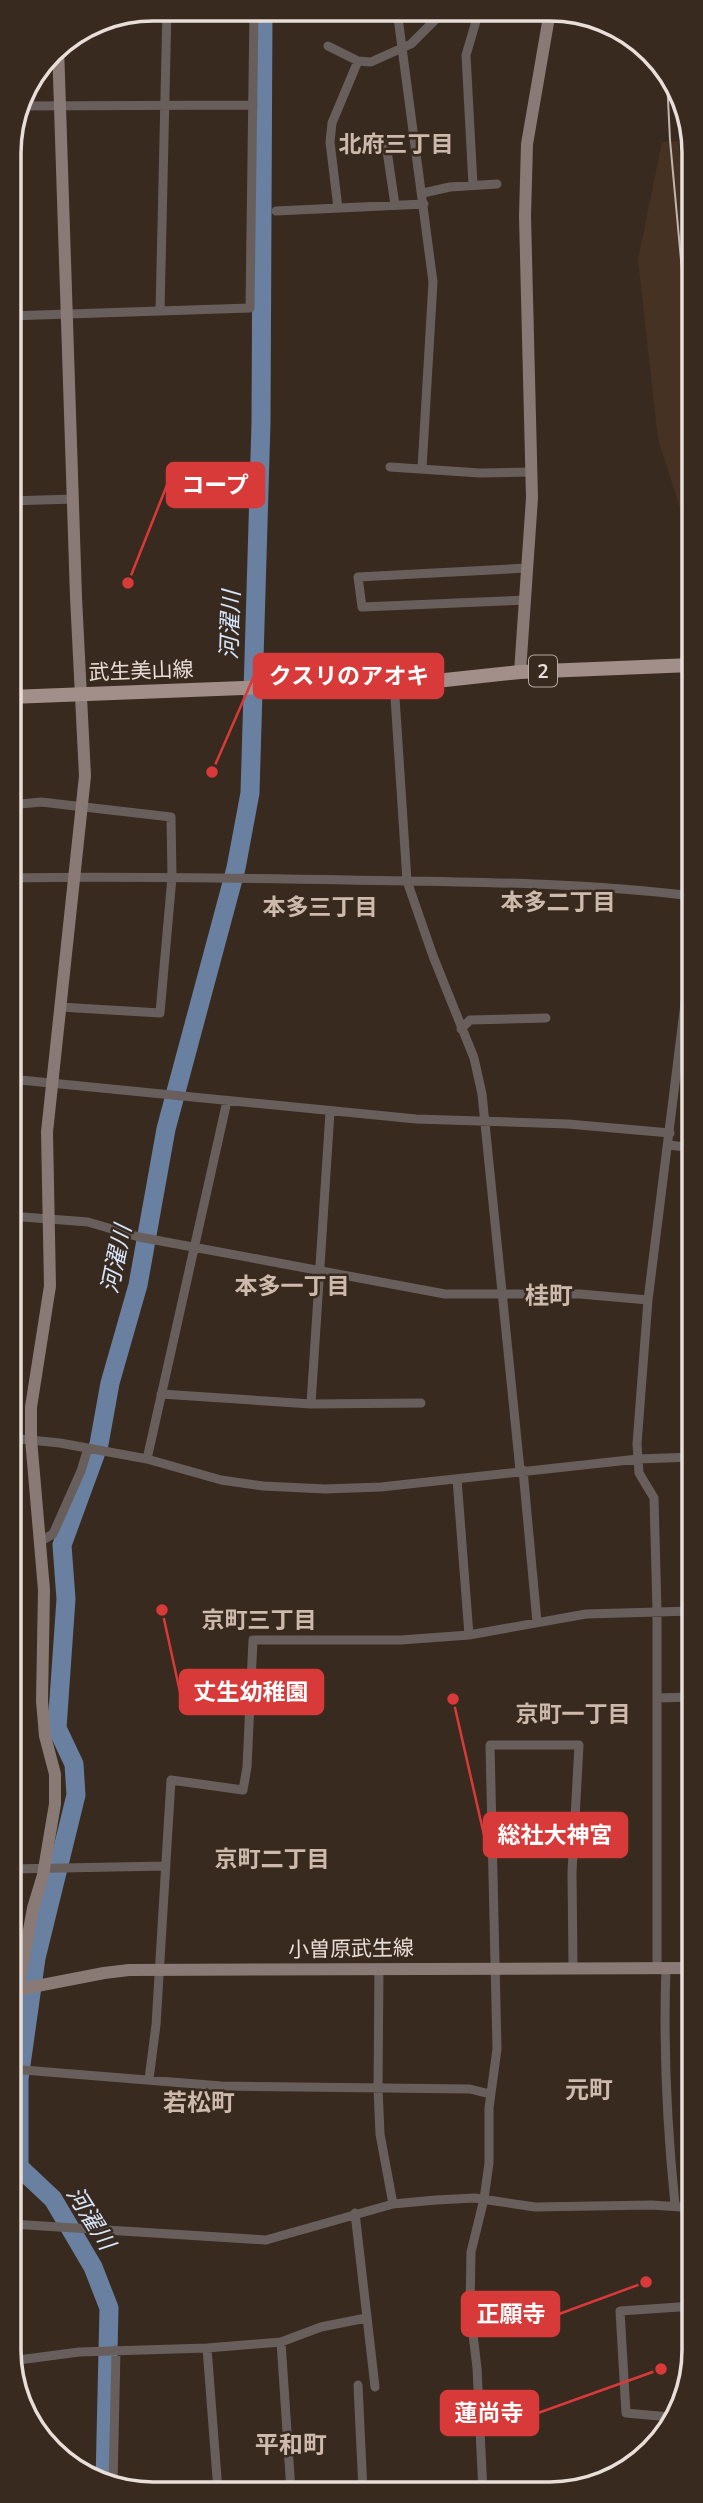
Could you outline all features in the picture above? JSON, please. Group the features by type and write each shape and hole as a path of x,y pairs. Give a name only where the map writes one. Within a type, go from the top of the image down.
{"main road":[{"name":"武生美山線","path":"21,697 479,678 520,672 682,665"}],"street":[{"path":"160,311 167,21"},
{"path":"21,316 250,308 254,21"},
{"path":"399,21 433,282 422,468"},
{"path":"328,46 358,61 371,62 414,42 434,21"},
{"path":"473,185 466,55 476,21"},
{"path":"520,672 531,514 525,216 527,144 548,21"},
{"path":"21,1964 45,1868 55,1804 55,1774 46,1736 43,1701 44,1590 31,1438 32,1407 50,1286 47,1132 85,776 59,61"},
{"path":"338,208 330,142 331,123 358,61"},
{"path":"30,106 253,105"},
{"path":"386,144 395,205"},
{"path":"423,193 497,184"},
{"path":"276,211 424,204"},
{"path":"390,467 490,473 530,472"},
{"path":"21,501 74,499"},
{"path":"525,600 362,607 358,577 527,568"},
{"path":"394,682 407,881 474,1058 485,1120 537,1622"},
{"path":"21,805 41,802 171,817 172,877 160,1013 60,1007"},
{"path":"21,878 172,877 610,886 682,895"},
{"path":"461,1029 470,1020 546,1018"},
{"path":"675,2205 666,2122 661,1967 654,1498 639,1473 638,1459 640,1389 648,1300 682,1050"},
{"path":"21,1080 435,1121 485,1120 568,1124 670,1133"},
{"path":"147,1459 226,1101"},
{"path":"311,1404 330,1112"},
{"path":"669,1144 682,1146"},
{"path":"21,1217 88,1222 139,1237 445,1294 580,1294 648,1300"},
{"path":"161,1394 311,1404 421,1404"},
{"path":"21,1438 147,1459 221,1480 263,1486 353,1489 638,1459 682,1458"},
{"path":"41,1541 53,1534 88,1448"},
{"path":"457,1479 469,1635"},
{"path":"149,2079 156,2025 171,1780 243,1790 247,1767 253,1640 358,1641 469,1635 586,1614 682,1611"},
{"path":"657,1698 682,1697"},
{"path":"483,2482 477,2368 470,2309 471,2252 484,2199 489,2163 490,2094 496,2049 490,1745 579,1745 572,1872 573,1968"},
{"path":"21,1869 166,1866"},
{"path":"379,1968 378,2088 381,2147 393,2204"},
{"name":"小曽原武生線","path":"21,1990 104,1973 159,1971 682,1968"},
{"path":"21,2070 221,2086 470,2089 490,2094"},
{"path":"21,2225 266,2240 393,2204 484,2199 536,2207 682,2206"},
{"path":"355,2213 375,2387"},
{"path":"664,2416 626,2413 620,2311 682,2307"},
{"path":"22,2360 79,2352 207,2348 281,2342 321,2327 366,2318"},
{"path":"281,2342 290,2482"},
{"path":"207,2348 217,2482"},
{"path":"113,2476 116,2350"},
{"path":"358,2385 363,2482"}],"shaded area":[{"path":"678,141 682,174 682,514 658,439 638,260 662,142"}],"waterway":[{"name":"河濯川","path":"21,2065 36,1958 76,1795 74,1764 57,1728 66,1599 62,1545 99,1444 110,1383 138,1285 166,1129 236,868 250,793 261,423 263,21"},
{"name":"河濯川","path":"21,2169 53,2199 93,2267 109,2308 105,2472"}],"tram line":[{"path":"668,95 682,271"}],"place":[{"name":"コープ","path":"128,583"},
{"name":"クスリのアオキ","path":"212,772"},
{"name":"丈生幼稚園","path":"162,1610"},
{"name":"総社大神宮","path":"453,1699"},
{"name":"正願寺","path":"646,2282"},
{"name":"蓮尚寺","path":"661,2369"}],"district":[{"name":"北府三丁目","path":"396,144"},
{"name":"本多二丁目","path":"558,902"},
{"name":"本多三丁目","path":"320,907"},
{"name":"本多一丁目","path":"292,1286"},
{"name":"桂町","path":"549,1296"},
{"name":"京町三丁目","path":"259,1620"},
{"name":"京町一丁目","path":"573,1714"},
{"name":"京町二丁目","path":"272,1859"},
{"name":"元町","path":"589,2090"},
{"name":"若松町","path":"199,2103"},
{"name":"平和町","path":"291,2445"}]}
